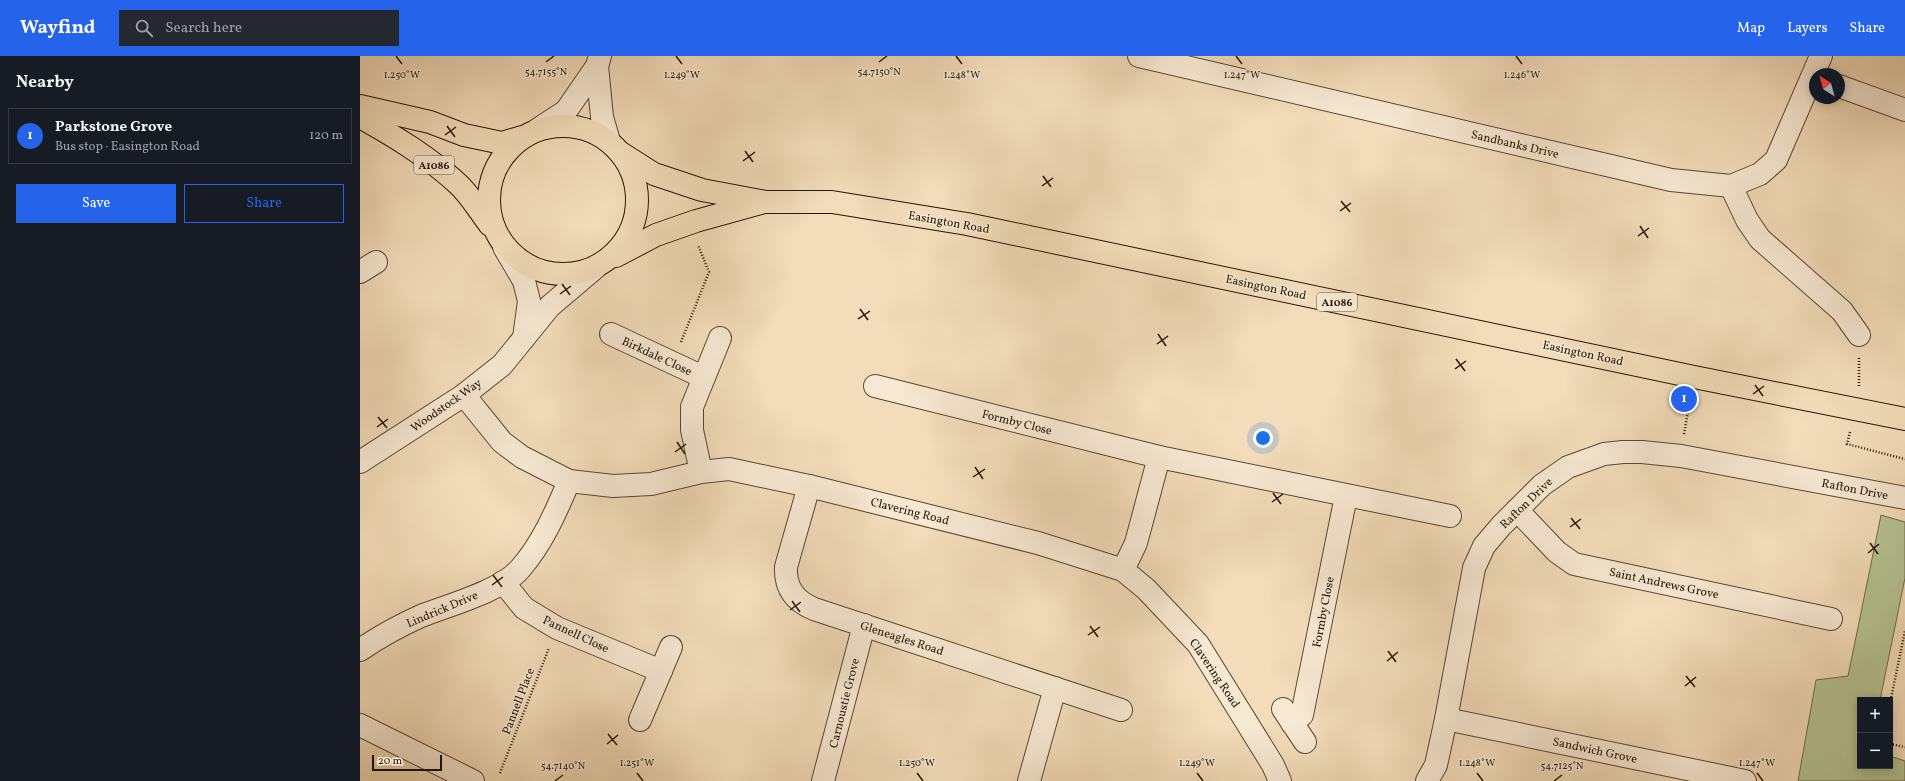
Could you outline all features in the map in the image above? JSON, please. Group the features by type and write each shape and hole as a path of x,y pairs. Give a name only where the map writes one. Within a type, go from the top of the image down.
{"main road":[{"path":"360,106 430,122 464,135 502,142 530,133"},
{"name":"A1086","path":"360,117 389,133 418,153 459,185 499,238"},
{"name":"Easington Road","path":"530,133 572,126 598,134 654,174 702,190 766,202 832,202 968,224 1905,419"},
{"path":"499,238 488,204 490,182 500,159 514,143 530,133"},
{"path":"601,264 628,237 636,212 634,176 615,147"},
{"name":"Easington Road","path":"499,238 523,263 546,273 572,274 601,264 656,236 690,223 766,202"}],"street":[{"name":"Sandbanks Drive","path":"1139,56 1671,180 1731,186 1760,174 1776,160 1809,88"},
{"name":"Sandbanks Drive","path":"1817,68 1821,56"},
{"path":"530,133 566,111 598,61"},
{"path":"598,61 602,117 615,147"},
{"path":"1845,88 1905,110"},
{"path":"1731,186 1747,220 1760,238 1842,311 1859,335"},
{"path":"499,238 524,281 529,301 524,339"},
{"name":"Woodstock Way","path":"360,462 464,395 502,365 550,306 601,264"},
{"name":"Birkdale Close","path":"612,334 703,377"},
{"name":"Birkdale Close","path":"701,472 692,430 692,407 720,338"},
{"name":"Formby Close","path":"875,386 1159,457 1450,516"},
{"name":"Clavering Road","path":"464,395 502,442 522,457 569,482 613,486 652,484 701,472 729,469 809,486 1038,542 1124,570 1146,589 1198,644 1273,765 1280,781"},
{"name":"Rafton Drive","path":"1427,781 1436,765 1474,568 1484,546 1516,510 1554,476 1586,460 1604,454 1642,452 1680,456 1905,498"},
{"path":"1124,570 1136,543 1159,457"},
{"name":"Lindrick Drive","path":"360,650 420,616 466,600 503,582 519,570 534,550 554,516 569,482"},
{"name":"Gleneagles Road","path":"809,486 786,567 788,587 793,595 806,606 1121,710"},
{"name":"Formby Close","path":"1305,742 1287,716 1302,715 1346,496"},
{"name":"Saint Andrews Grove","path":"1516,510 1557,552 1574,564 1831,619"},
{"name":"Pannell Close","path":"503,582 524,608 557,628 661,671"},
{"name":"Carnoustie Grove","path":"824,781 864,625"},
{"path":"640,720 671,647"},
{"path":"1029,781 1055,688"},
{"name":"Sandwich Grove","path":"1446,719 1745,781"},
{"path":"360,725 473,781"}],"path":[{"path":"672,362 709,272 696,240"},
{"path":"1859,335 1859,393"},
{"path":"1680,456 1694,376"},
{"path":"1850,432 1847,444 1905,459"},
{"path":"1891,697 1905,631"},
{"name":"Pannell Place","path":"500,773 550,644"},
{"path":"1893,745 1905,747"}],"green space":[{"path":"1881,515 1905,522 1905,578 1881,697 1857,697 1857,769 1893,769 1893,757 1905,761 1905,781 1798,781 1816,680 1848,676"}],"place":[{"name":"Parkstone Grove","path":"1684,399"}]}
